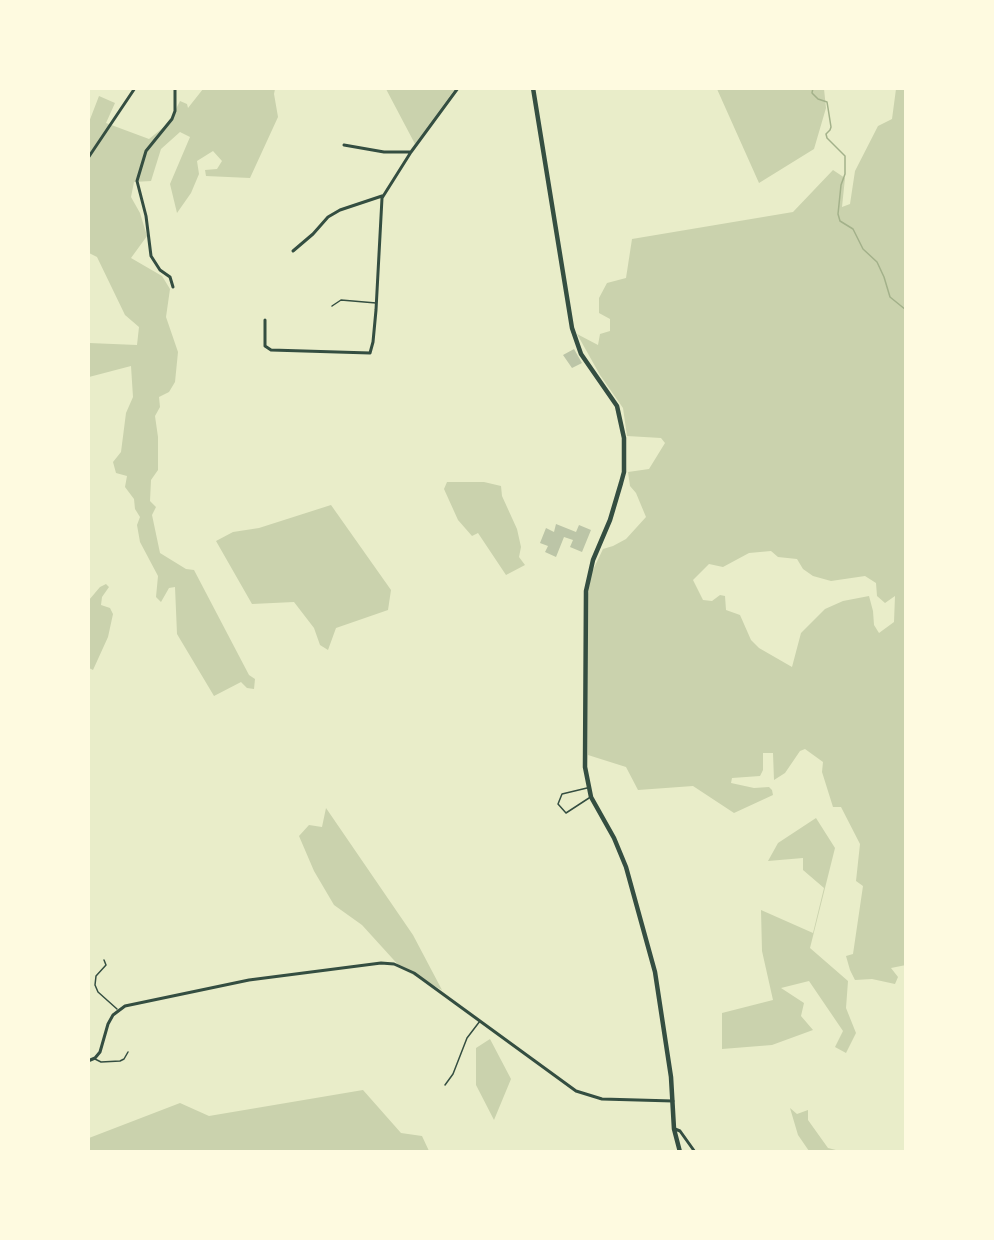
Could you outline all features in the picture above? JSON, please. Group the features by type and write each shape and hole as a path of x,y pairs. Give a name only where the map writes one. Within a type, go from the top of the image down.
{"main road":[{"path":"532,88 572,328 581,354 617,406 624,438 624,472 610,520 593,561 586,591 584,744 588,788 620,849 649,946 660,996 673,1101 674,1128 680,1152"}],"street":[{"path":"88,158 135,88"},
{"path":"173,287 170,277 160,270 151,256 146,216 137,181 146,151 172,119 175,111 175,88"},
{"path":"265,320 265,346 271,350 370,352 373,342 383,195 458,88"},
{"path":"344,145 384,152 411,152"},
{"path":"293,250 313,234 328,217 340,210 383,195"},
{"path":"88,1061 100,1052 108,1024 118,1010 125,1006 249,980 381,963 394,964 414,973 576,1090 590,1096 618,1100 673,1101"},
{"path":"674,1128 680,1131 695,1152"}],"lane":[{"path":"332,306 341,300 376,303"},
{"path":"588,788 562,794 558,804 566,813 591,797"},
{"path":"104,960 106,966 96,976 95,985 98,992 118,1010"},
{"path":"445,1085 453,1074 467,1038 480,1021"},
{"path":"95,1058 101,1062 120,1061 128,1052"}],"green space":[{"path":"203,89 275,89 278,117 250,178 206,176 205,170 217,169 222,161 213,151 197,161 199,174 191,193 177,213 170,184 190,137 180,132 161,149 151,181 134,182 131,197 140,213 147,236 131,258 162,276 170,289 166,317 178,352 175,382 169,392 159,397 160,407 155,416 158,437 158,470 151,480 150,501 156,507 152,515 160,553 186,569 194,570 249,675 255,679 254,689 247,688 241,682 214,696 177,634 175,587 169,588 161,602 156,597 158,576 140,542 137,525 140,517 135,509 134,499 125,487 127,476 116,473 113,462 121,452 126,413 133,397 131,366 89,377 89,343 137,345 139,327 125,315 97,257 89,253 89,122 99,96 115,103 106,123 149,139 169,123 180,101 187,104 188,108"},
{"path":"386,89 455,89 415,144"},
{"path":"717,89 824,89 826,108 814,149 759,183"},
{"path":"896,89 905,89 906,965 891,968 898,977 895,984 872,979 855,980 850,970 846,956 853,954 863,886 856,881 860,844 841,807 833,807 822,772 823,762 805,749 800,751 785,773 774,780 773,753 763,753 763,770 760,776 732,778 731,783 754,788 769,787 773,795 734,813 693,786 638,790 626,767 588,755 588,594 591,574 603,549 626,539 646,517 636,493 630,486 628,472 649,469 665,443 661,438 627,436 623,408 600,375 577,334 598,345 600,334 610,331 610,319 599,313 599,298 607,283 626,278 632,239 793,212 833,170 845,178 842,207 850,204 855,171 878,126 892,119","holes":["771,551 778,557 797,559 803,569 813,576 831,581 865,576 876,583 877,596 885,603 895,596 894,622 879,633 874,625 869,596 843,601 825,609 801,633 792,667 759,648 751,640 740,615 726,610 725,596 720,595 712,601 703,600 693,580 709,564 723,567 749,553"]},
{"path":"447,482 484,482 501,486 502,496 517,529 521,547 519,557 525,565 506,575 478,533 472,536 458,520 444,489"},
{"path":"331,505 391,590 388,610 336,628 328,650 320,645 314,628 294,602 252,604 216,541 233,532 259,528"},
{"path":"106,584 109,587 102,597 101,605 110,608 113,614 108,637 93,670 89,668 89,600 100,587"},
{"path":"326,808 413,935 442,990 402,969 362,925 334,905 314,871 299,836 309,825 322,827"},
{"path":"816,818 835,848 810,948 848,981 846,1008 856,1033 846,1053 835,1047 843,1031 809,981 781,988 804,1003 801,1016 813,1030 772,1045 722,1049 722,1013 773,1000 762,951 761,910 813,933 824,888 803,870 803,858 768,861 778,843"},
{"path":"490,1039 511,1079 494,1120 476,1085 476,1048"},
{"path":"363,1090 401,1133 422,1136 429,1151 89,1151 89,1138 180,1103 209,1116"},
{"path":"790,1108 797,1114 808,1110 808,1120 828,1148 840,1151 809,1151 798,1135"}],"building":[{"path":"574,349 582,363 572,368 563,355"},
{"path":"556,524 576,532 579,525 591,530 582,552 570,547 573,540 564,537 556,557 545,552 548,546 540,543 546,528 554,532"}],"waterway":[{"path":"813,88 812,93 818,99 827,102 831,127 826,134 827,138 845,156 845,174 841,185 838,214 840,221 853,229 863,249 877,262 890,297 906,310"}]}
